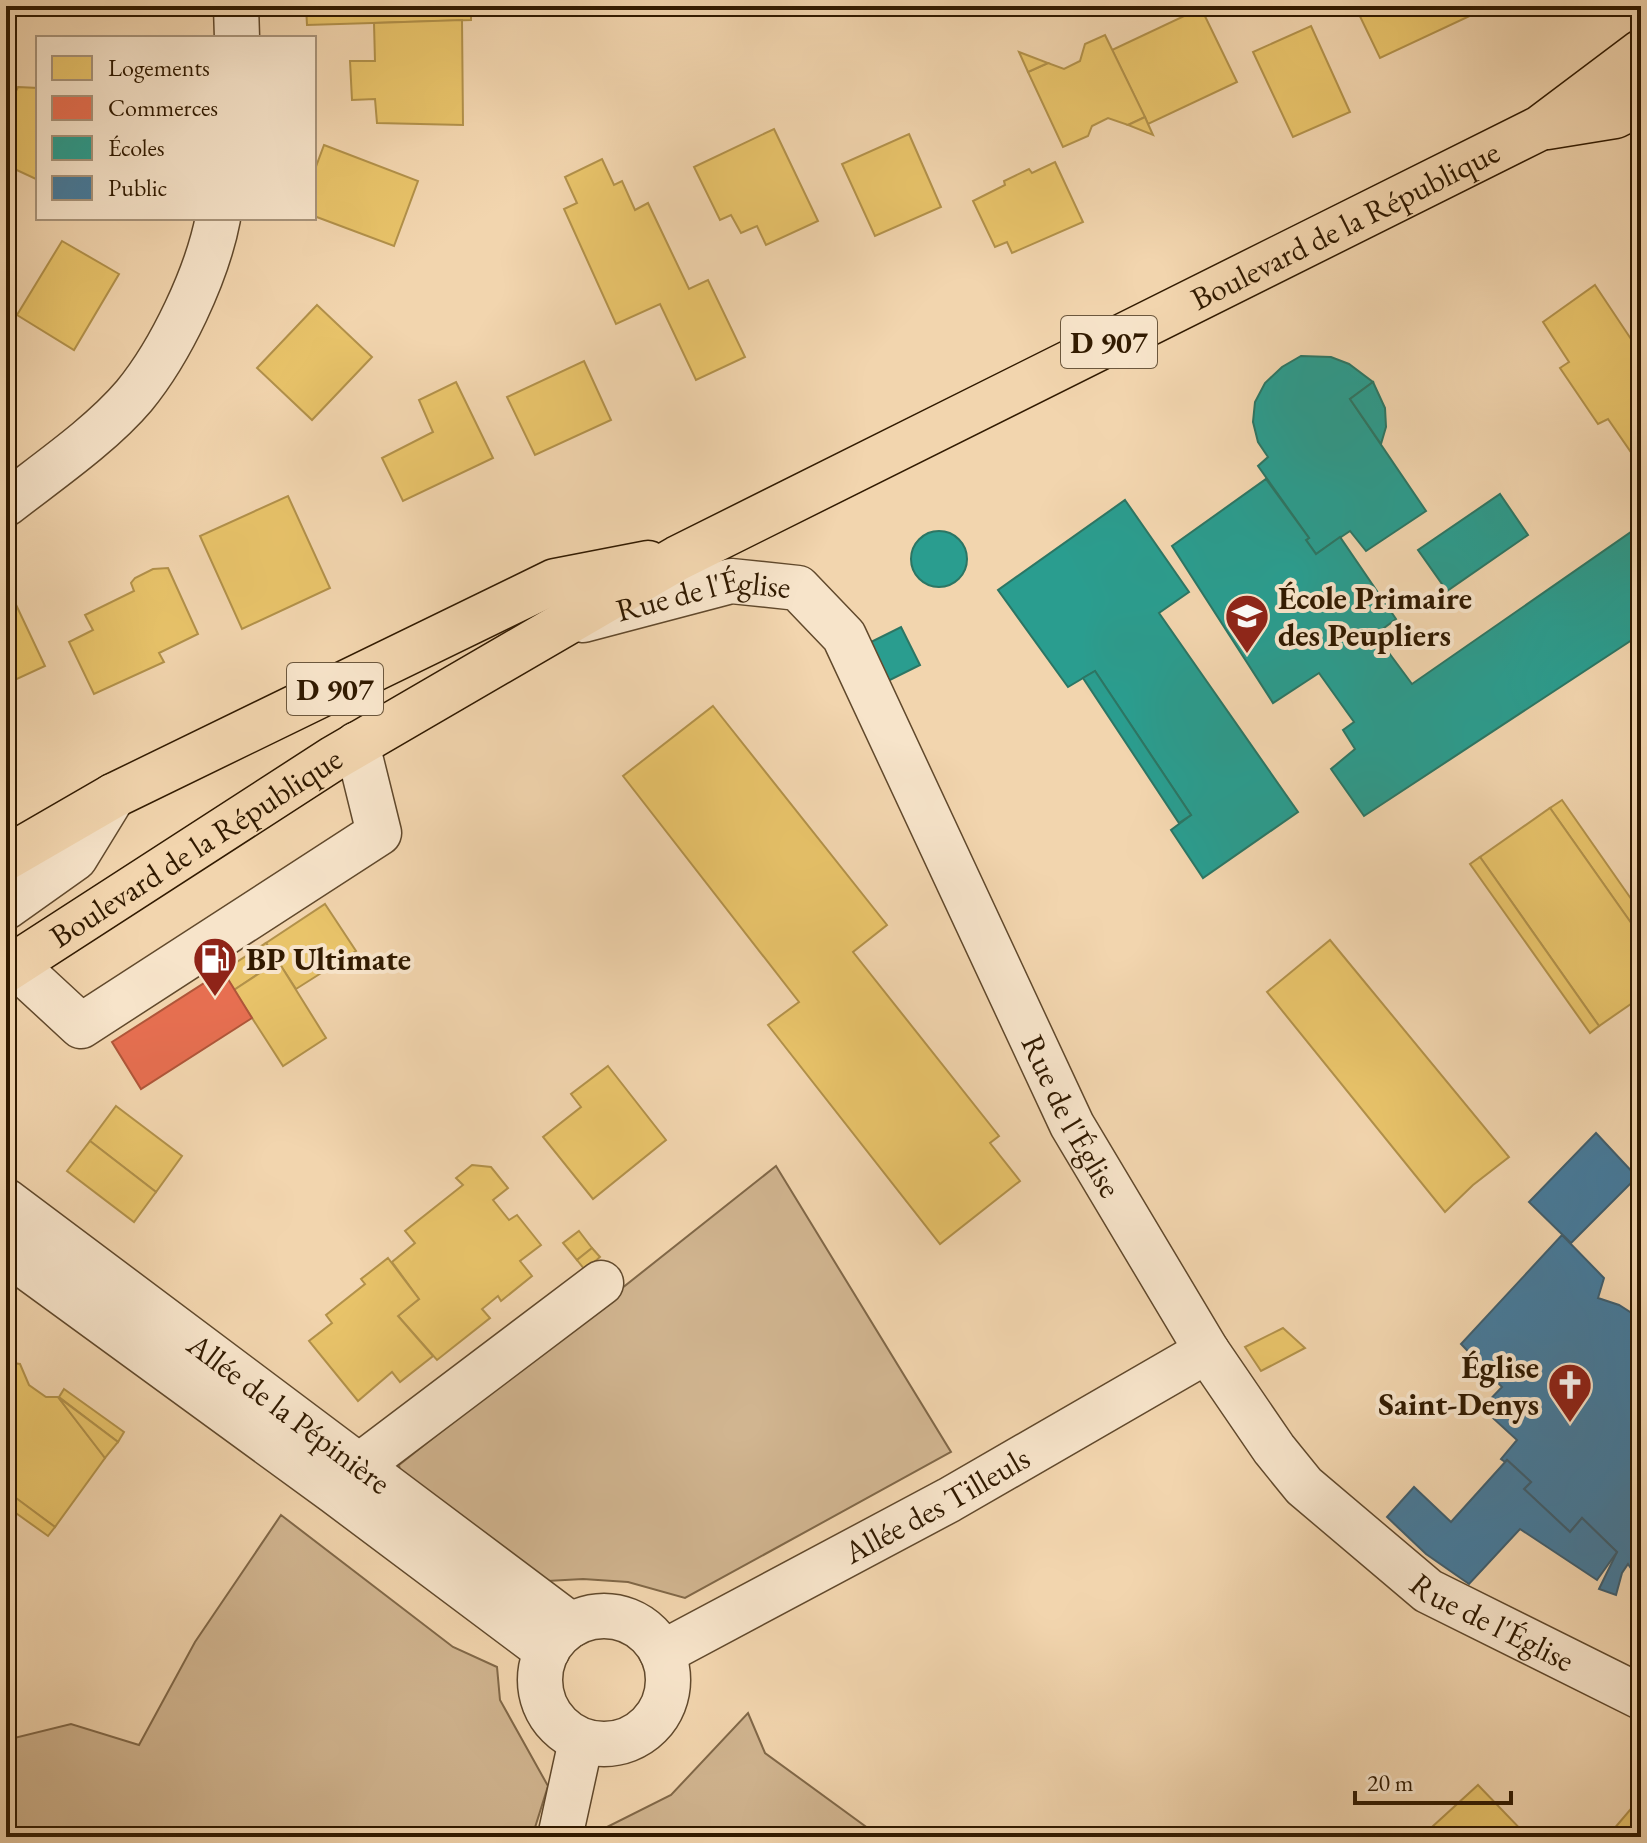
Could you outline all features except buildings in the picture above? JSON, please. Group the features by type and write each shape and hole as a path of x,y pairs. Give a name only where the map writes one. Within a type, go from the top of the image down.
{"main road":[{"name":"Boulevard de la République","path":"10,968 357,744 678,558 1540,128 1641,52"},
{"name":"Boulevard de la République","path":"1540,128 1615,116 1641,103"},
{"name":"Boulevard de la République","path":"6,858 113,796 555,581 678,558"}],"street":[{"path":"236,6 237,36"},
{"path":"6,504 80,447 134,396 176,330 211,253 218,220"},
{"name":"Rue de l'Église","path":"565,625 731,581 798,588 844,636 1072,1125 1207,1351 1274,1449 1304,1486 1428,1591 1641,1697"},
{"path":"10,968 81,1026 379,833 357,744"},
{"name":"Boulevard de la République","path":"6,907 75,858 113,796"},
{"name":"Allée de la Pépinière","path":"6,1201 347,1479 559,1638"},
{"name":"Allée de la Pépinière","path":"6,1252 347,1479"},
{"path":"347,1479 601,1283"},
{"name":"Allée des Tilleuls","path":"662,1653 949,1500 1207,1351"},
{"path":"596,1617 622,1618 639,1626 662,1653 668,1674 667,1695 658,1715 644,1731 625,1742 603,1745 581,1741 563,1731 549,1714 540,1694 540,1672 559,1638 596,1617"},
{"path":"560,1837 581,1741"}],"shaded area":[{"path":"776,1166 951,1452 685,1598 628,1582 583,1579 547,1581 402,1484 399,1465"},
{"path":"281,1515 453,1647 497,1667 500,1700 548,1786 532,1837 6,1837 6,1740 71,1724 139,1745 195,1642"},
{"path":"748,1713 765,1753 880,1837 602,1837 605,1828 671,1795"}],"place":[{"name":"École Primaire des Peupliers","path":"1247,655"},
{"name":"BP Ultimate","path":"215,998"},
{"name":"Église Saint-Denys","path":"1570,1424"}]}
